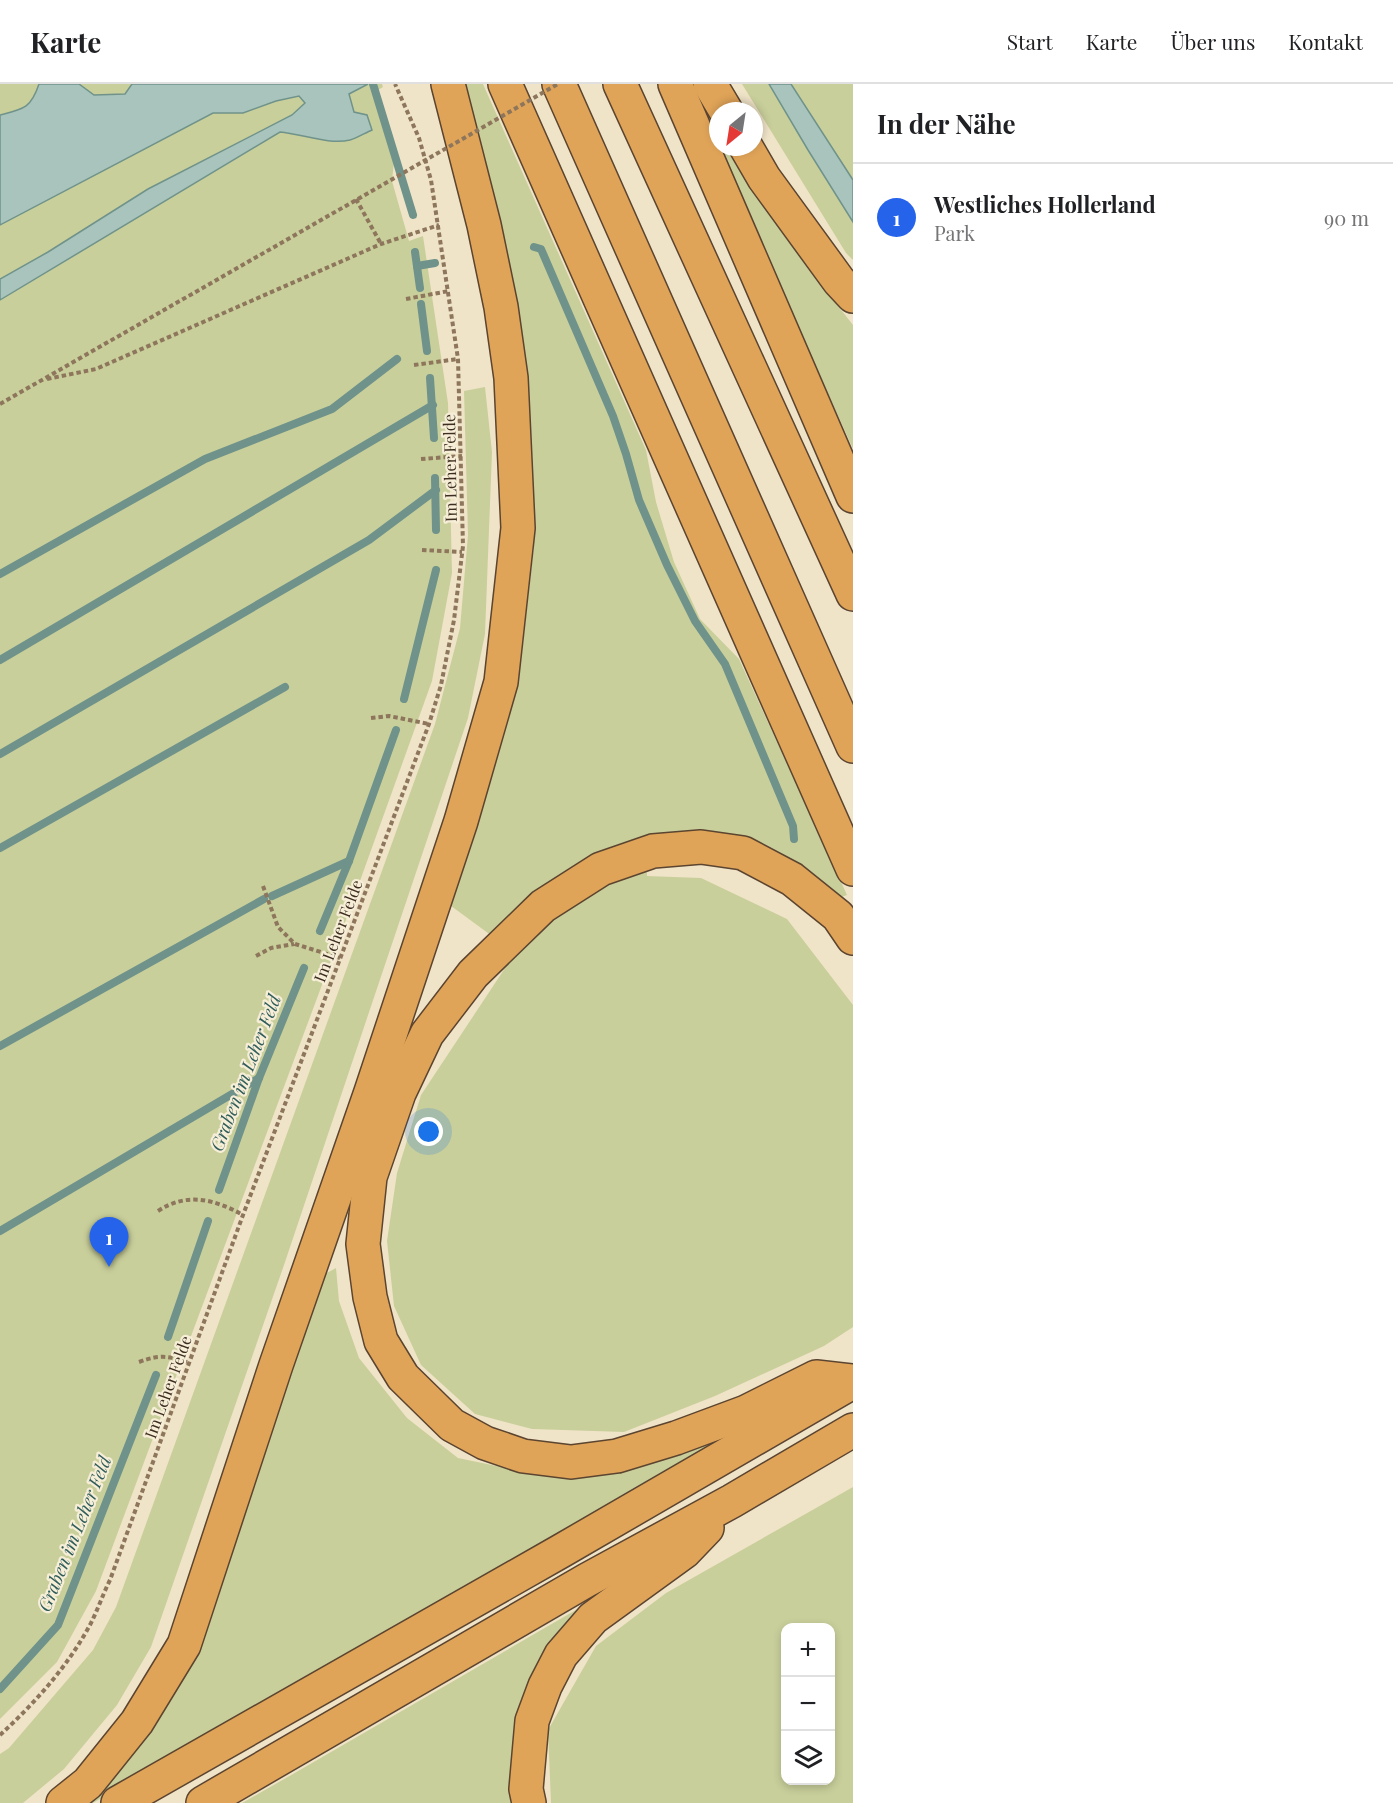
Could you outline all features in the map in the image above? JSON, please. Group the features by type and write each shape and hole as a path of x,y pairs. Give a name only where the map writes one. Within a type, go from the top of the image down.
{"highway":[{"path":"63,1803 88,1784 137,1722 184,1645 457,832 501,682 518,528 511,378 501,307 484,225 448,84"},
{"path":"505,84 853,869"},
{"path":"559,84 853,746"},
{"path":"620,84 853,594"},
{"path":"675,84 853,496"},
{"path":"710,84 721,102"},
{"path":"751,156 764,178 839,282 853,296"},
{"path":"853,938 838,916 792,879 743,853 701,847 653,851 601,868 543,906 473,974 427,1034 399,1093 370,1177 363,1244 370,1297 381,1341 403,1377 452,1425 485,1443 523,1456 571,1462 617,1456 676,1438 747,1412 816,1377 853,1381"},
{"path":"118,1803 561,1551 853,1381"},
{"path":"203,1803 587,1580 732,1501 853,1430"},
{"path":"529,1803 526,1789 532,1721 545,1686 561,1655 593,1618 684,1552 732,1501"}],"path":[{"name":"Im Leher Felde","path":"0,1735 21,1716 61,1669 90,1624 110,1580 243,1215 429,724 441,685 454,620 462,552 462,456 458,359 431,180 419,138 395,84"},
{"path":"0,404 559,84"},
{"path":"356,199 381,244"},
{"path":"43,380 96,369 381,244 439,225"},
{"path":"406,299 449,291"},
{"path":"414,365 458,359"},
{"path":"421,459 462,456"},
{"path":"422,550 462,552"},
{"path":"371,718 389,716 429,724"},
{"path":"263,886 278,927 295,944"},
{"path":"256,956 270,948 295,944 340,958"},
{"path":"158,1211 167,1205 192,1198 210,1201 243,1215"},
{"path":"140,1362 156,1356 171,1357 190,1363"}],"green space":[{"path":"0,84 39,84 33,98 26,106 0,115"},
{"path":"79,84 132,84 125,94 93,95"},
{"path":"368,84 382,84 383,87 375,92 394,162 392,181 409,241 423,236 448,403 452,573 432,681 338,942 96,1591 57,1662 0,1719 0,300 280,132 329,141 350,140 354,112 348,93"},
{"path":"457,84 483,84 646,450 656,502 674,562 700,619 739,659 847,895 839,898 814,876 769,851 645,840 647,876 701,878 787,919 853,1005 853,1327 824,1346 715,1396 624,1432 532,1429 475,1414 421,1365 394,1306 387,1241 397,1173 421,1095 515,953 447,903 521,662 534,545 531,475"},
{"path":"689,84 696,84 709,109 709,129"},
{"path":"742,84 769,84 853,222 853,260 846,253 763,118 763,102 753,102"},
{"path":"791,84 853,84 853,180"},
{"path":"299,96 306,103 292,115 148,189 48,252 0,279 0,225 2,223 213,113 243,113 276,101"},
{"path":"721,156 735,156 759,198 805,264 853,325 853,449"},
{"path":"485,387 492,452 485,634 468,718 284,1265 151,1647 117,1705 64,1769 23,1803 0,1803 0,1754 9,1748 93,1650 116,1607 435,724 460,628 468,535 464,391"},
{"path":"336,1268 339,1301 359,1358 407,1418 458,1458 525,1472 740,1430 93,1803 78,1803 128,1752 323,1275"},
{"path":"853,1487 853,1803 551,1803 548,1730 596,1646 666,1593"},
{"path":"600,1596 514,1803 242,1803 293,1774"}],"water":[{"path":"39,84 79,84 94,95 125,94 132,84 368,84 349,94 354,112 367,115 372,130 353,139 342,141 280,132 0,300 0,279 48,252 148,189 292,115 305,103 299,96 276,101 243,113 213,113 0,225 0,115 26,106 33,98"},
{"path":"769,84 791,84 853,180 853,222 808,150"}],"waterway":[{"name":"Graben im Leher Feld","path":"373,84 413,215"},
{"path":"534,247 541,249 613,416 639,500 667,565 695,621 725,664 793,826 794,839"},
{"name":"Graben im Leher Feld","path":"415,252 420,288"},
{"path":"417,266 435,263"},
{"name":"Graben im Leher Feld","path":"421,304 427,351"},
{"path":"0,574 205,459 332,409 397,359"},
{"name":"Graben im Leher Feld","path":"430,378 434,438"},
{"path":"0,660 433,405"},
{"name":"Graben im Leher Feld","path":"435,478 436,530"},
{"path":"0,754 369,540 436,490"},
{"name":"Graben im Leher Feld","path":"404,699 436,570"},
{"path":"0,848 285,687"},
{"name":"Graben im Leher Feld","path":"320,931 349,861 396,730"},
{"path":"272,896 349,861"},
{"path":"0,1046 264,899"},
{"name":"Graben im Leher Feld","path":"219,1190 259,1078 304,968"},
{"path":"0,1231 259,1078"},
{"name":"Graben im Leher Feld","path":"168,1337 208,1221"},
{"name":"Graben im Leher Feld","path":"0,1689 58,1625 156,1375"}],"place":[{"name":"Westliches Hollerland","path":"109,1267"}]}
